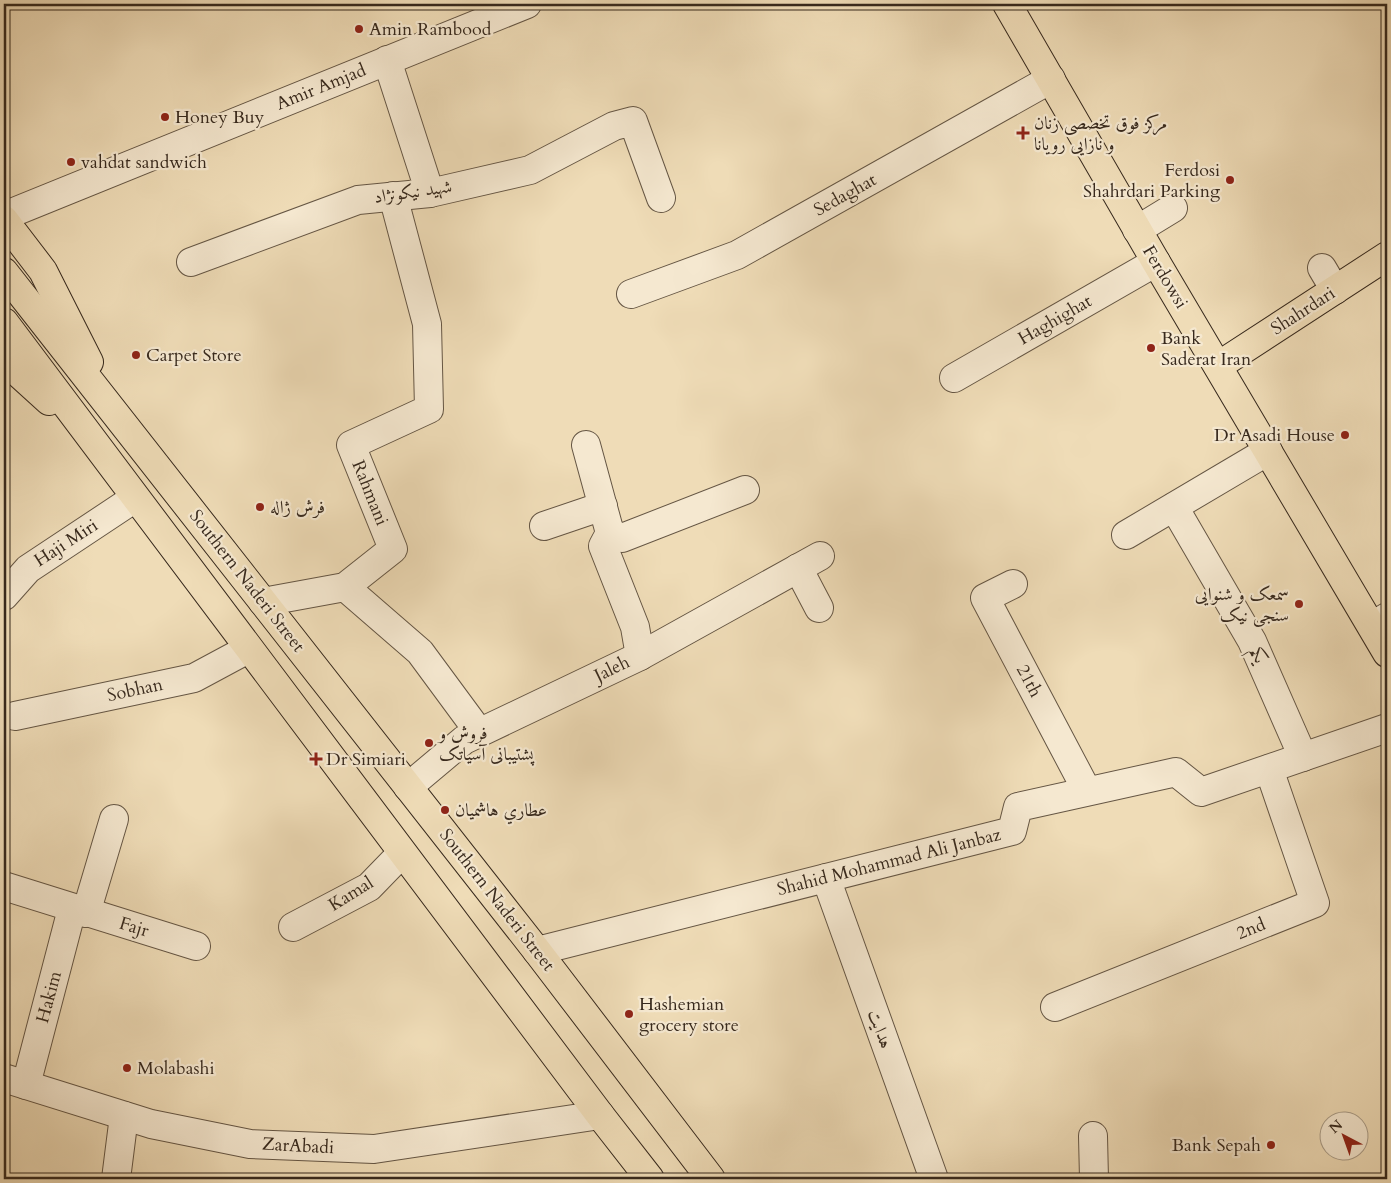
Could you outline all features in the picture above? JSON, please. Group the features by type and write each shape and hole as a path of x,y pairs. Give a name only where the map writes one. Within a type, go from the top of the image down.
{"main road":[{"name":"Ferdowsi","path":"1007,4 1137,230 1268,451 1379,622 1387,653"},
{"name":"Southern Naderi Street","path":"4,220 43,271 113,410"},
{"name":"Shahrdari","path":"1218,366 1328,279 1387,256"},
{"name":"Southern Naderi Street","path":"4,272 408,786 711,1179"},
{"path":"4,322 600,1116 650,1179"},
{"path":"6,365 89,436"}],"street":[{"name":"Amir Amjad","path":"4,216 527,4"},
{"path":"388,60 430,193"},
{"name":"Sedaghat","path":"631,294 737,255 1051,79"},
{"name":"شهید نیکونژاد","path":"191,262 358,200 430,193 530,170 614,126 633,121 661,198"},
{"name":"Rahmani","path":"263,602 345,587 393,549 351,445 429,409 427,324 392,196"},
{"path":"1137,230 1173,208"},
{"name":"Haghighat","path":"954,378 1156,262"},
{"path":"586,444 610,533 603,546 635,627 640,656"},
{"path":"1126,535 1268,451"},
{"path":"610,533 622,538 745,490"},
{"name":"Haji Miri","path":"4,596 28,569 135,498"},
{"path":"544,526 603,506"},
{"name":"یکم","path":"1174,507 1252,641 1303,757"},
{"name":"Jaleh","path":"408,786 464,740 640,656 809,562 819,608"},
{"name":"21th","path":"1013,584 985,598 1088,791"},
{"path":"345,587 420,652 480,732"},
{"name":"Sobhan","path":"15,716 194,678 248,649"},
{"name":"Shahid Mohammad Ali Janbaz","path":"537,952 1012,831 1018,807 1176,772 1201,792 1387,728"},
{"name":"2nd","path":"1055,1007 1315,904 1269,769"},
{"name":"Hakim","path":"15,1081 114,818"},
{"name":"Kamal","path":"293,927 369,887 402,853"},
{"name":"هدایت","path":"826,878 934,1179"},
{"name":"Fajr","path":"4,886 196,946"},
{"name":"ZarAbadi","path":"15,1081 151,1124 250,1144 374,1149 600,1116"},
{"path":"116,1179 124,1116"},
{"path":"1093,1136 1094,1179"}],"place":[{"name":"Amin Rambood","path":"359,29"},
{"name":"Honey Buy","path":"165,117"},
{"name":"مرکز فوق تخصصی زنان و نازایی رویانا","path":"1023,133"},
{"name":"vahdat sandwich","path":"71,162"},
{"name":"Ferdosi Shahrdari Parking","path":"1230,180"},
{"name":"Bank Saderat Iran","path":"1151,348"},
{"name":"Carpet Store","path":"136,355"},
{"name":"Dr Asadi House","path":"1345,435"},
{"name":"فرش ژاله","path":"260,507"},
{"name":"سمعک و شنوایی سنجی نیک","path":"1299,604"},
{"name":"فروش و پشتیبانی آسیاتک","path":"429,743"},
{"name":"Dr Simiari","path":"316,759"},
{"name":"عطاري هاشميان","path":"445,810"},
{"name":"Hashemian grocery store","path":"629,1014"},
{"name":"Molabashi","path":"127,1068"},
{"name":"Bank Sepah","path":"1271,1145"}]}
